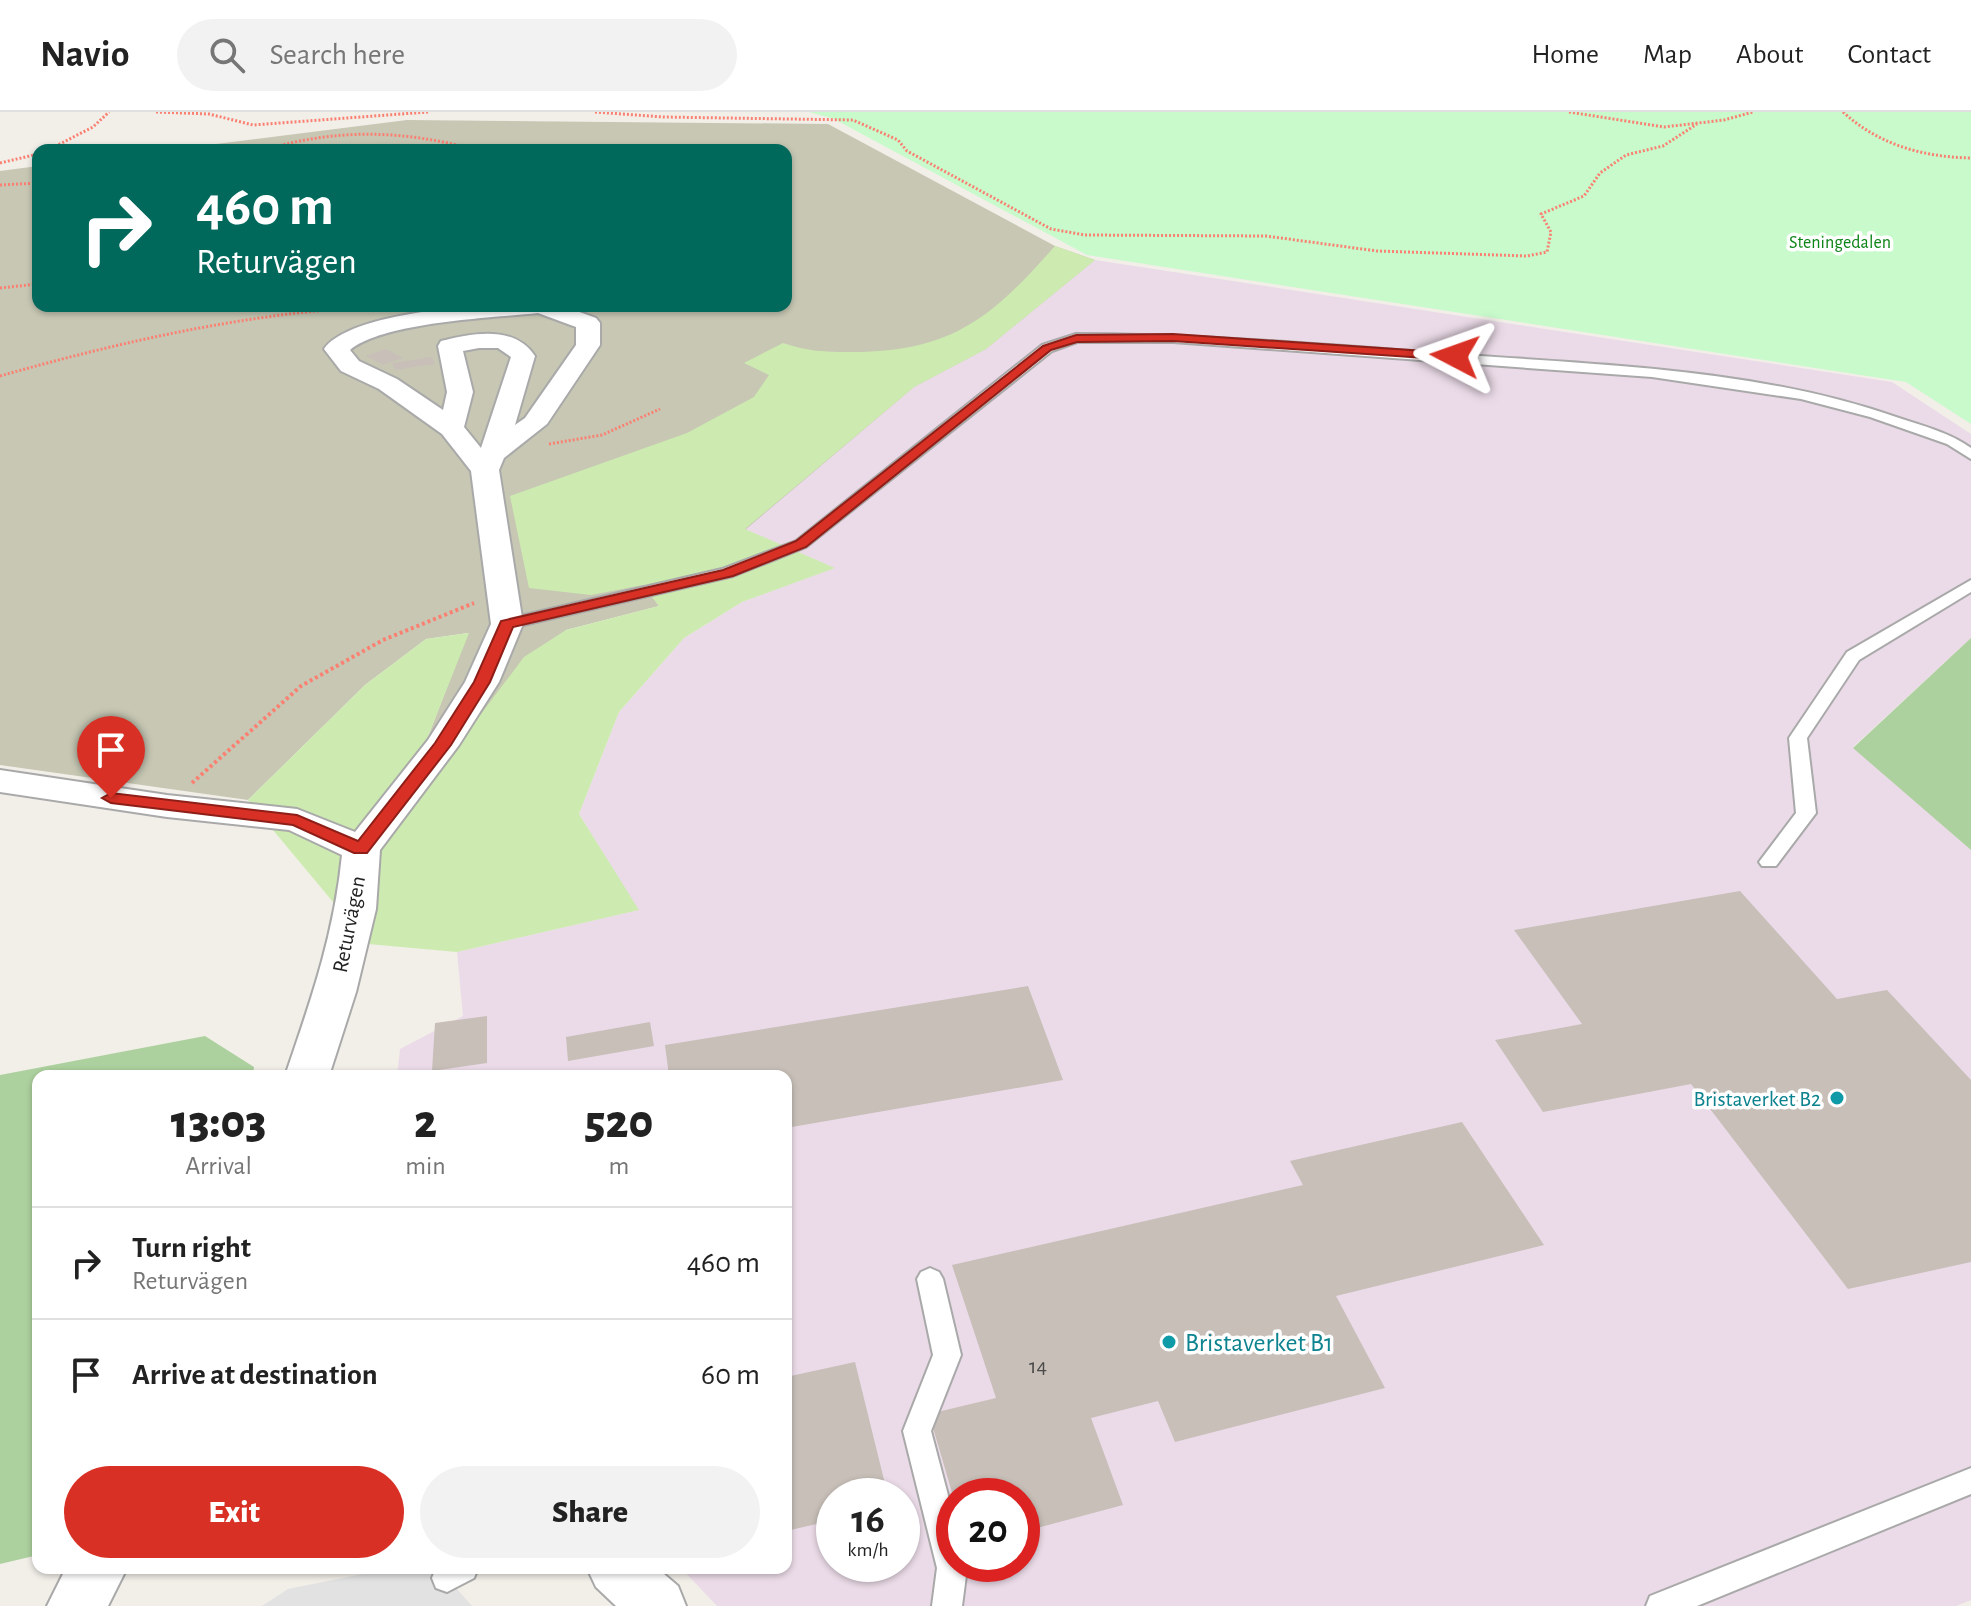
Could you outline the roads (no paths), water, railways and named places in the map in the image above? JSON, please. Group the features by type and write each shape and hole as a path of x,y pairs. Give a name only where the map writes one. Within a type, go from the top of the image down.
{"street":[{"path":"480,312 431,317 351,337 336,349 350,366 388,384 451,428 489,462"},
{"path":"489,462 534,424 588,345 588,323 556,312"},
{"path":"361,849 442,745 482,682 507,624 489,462 523,356 517,347 506,343 472,341 450,346 460,392 451,428"},
{"name":"Returvägen","path":"0,781 167,806 297,820 361,849 356,909 335,992 309,1070"},
{"path":"76,1606 95,1574"},
{"path":"622,1574 657,1606"}],"lane":[{"path":"507,624 727,573 801,544 1047,348 1076,338 1173,338 1652,373 1831,402 1952,441 1971,455"},
{"path":"1769,862 1806,813 1798,738 1853,656 1971,585"},
{"path":"930,1279 947,1355 917,1431 952,1568 947,1606"},
{"path":"1661,1606 1971,1481"}],"place":[{"name":"Bristaverket B2","path":"1837,1098"},
{"name":"Bristaverket B1","path":"1169,1342"}],"park label":[{"name":"Steningedalen","path":"1840,242"}]}
